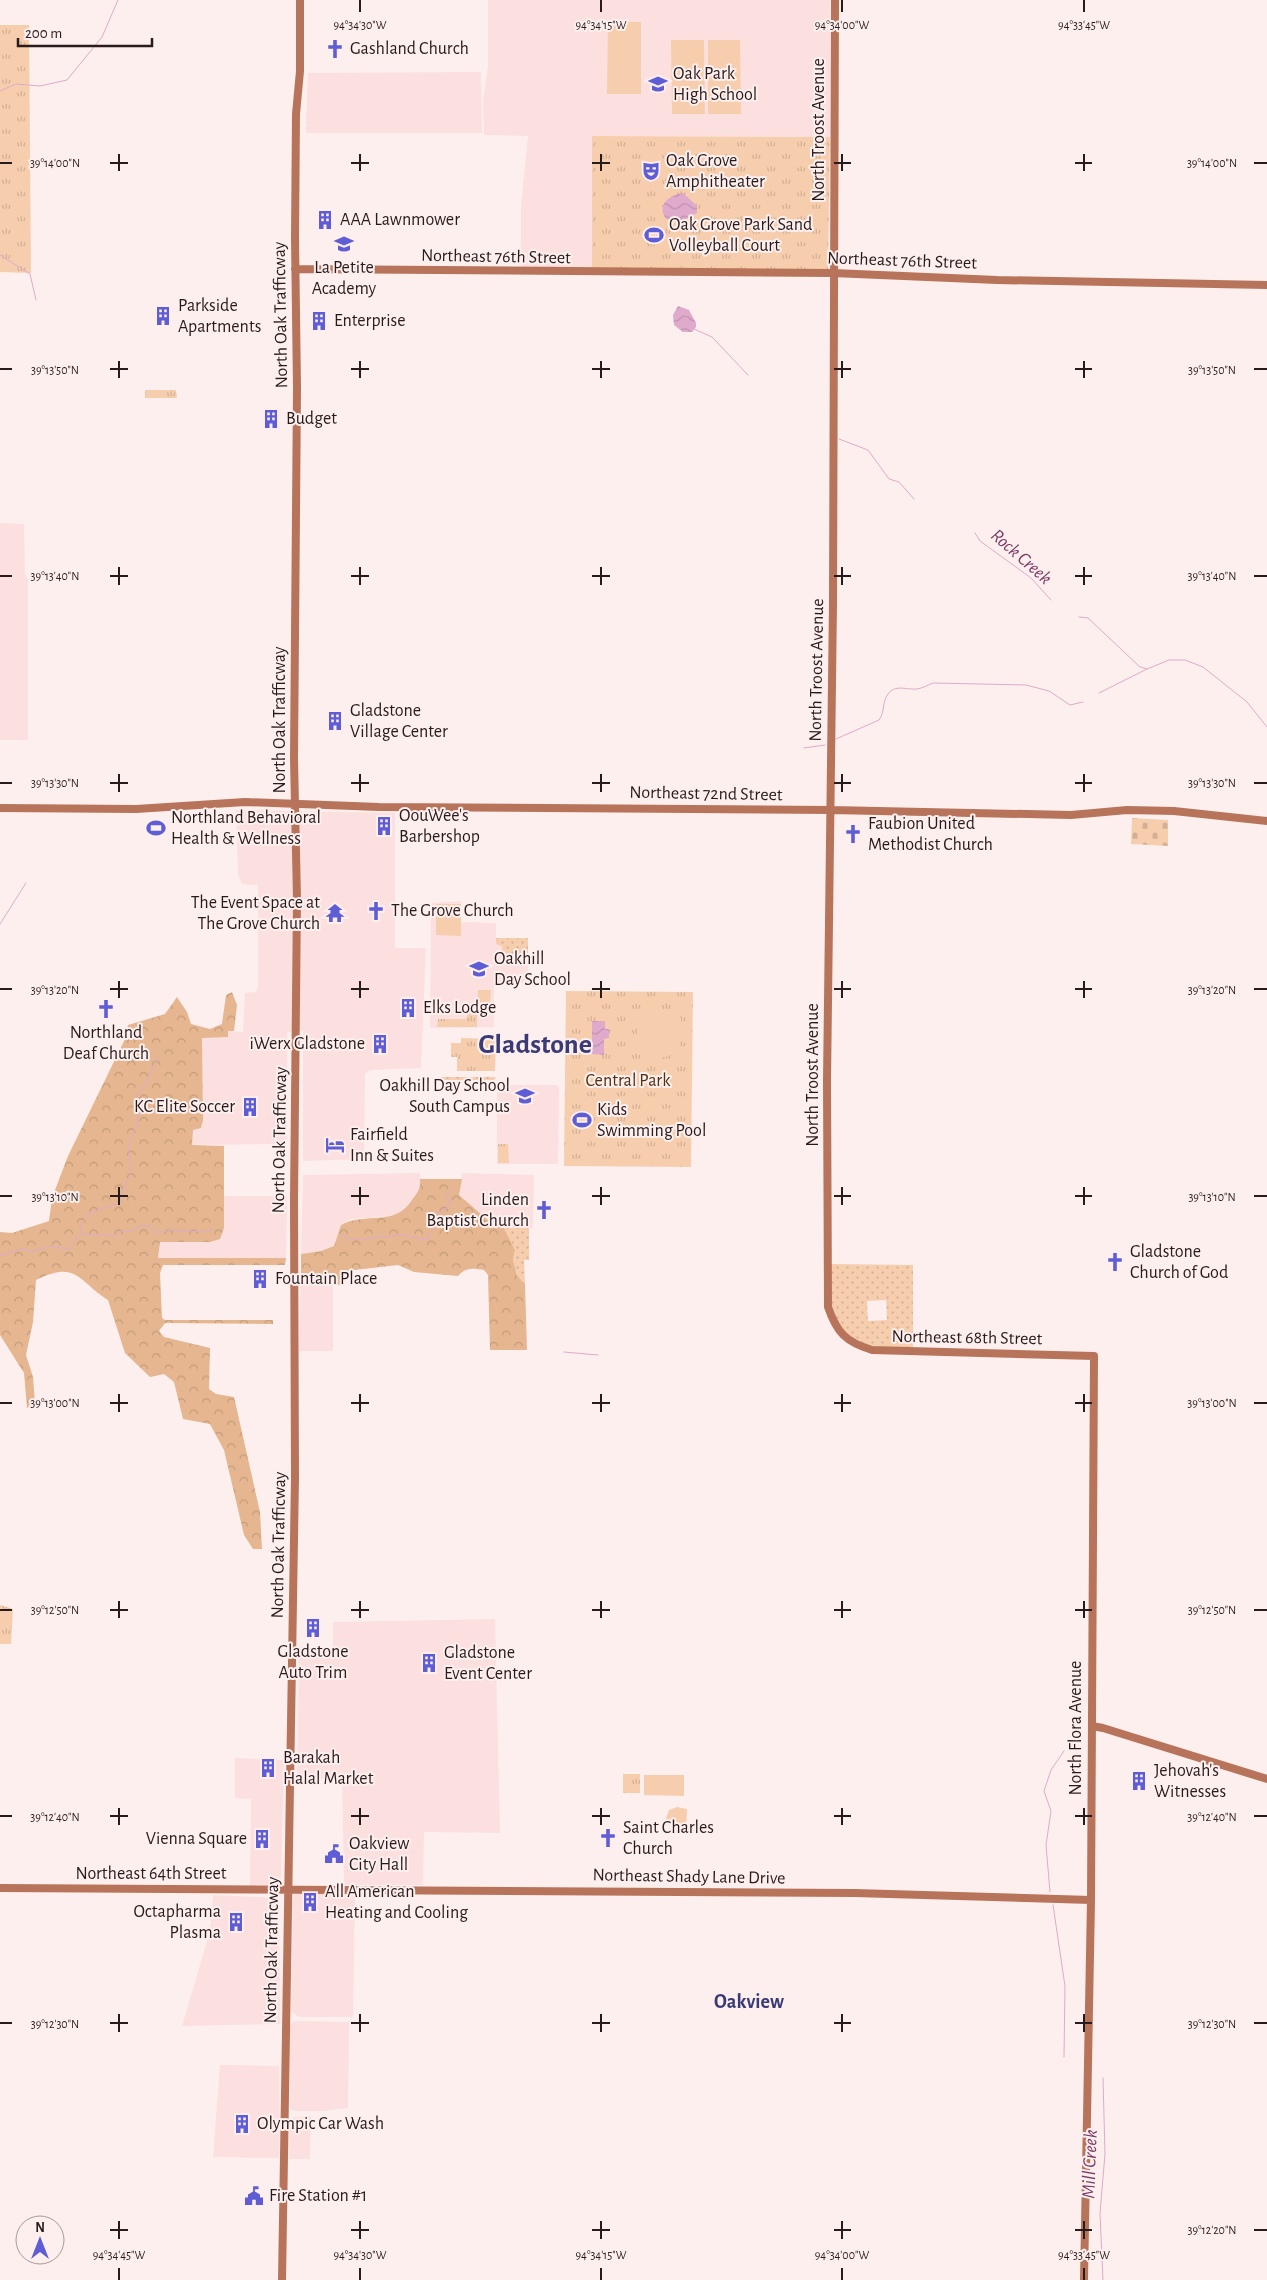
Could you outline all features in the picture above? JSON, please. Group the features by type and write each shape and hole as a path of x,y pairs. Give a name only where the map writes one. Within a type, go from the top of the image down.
{"street":[{"name":"North Oak Trafficway","path":"282,2280 295,1477 294,1201 297,899 294,804 297,400 295,269 296,114 300,71 300,0"},
{"name":"North Troost Avenue","path":"835,0 831,810 826,1292 828,1307 833,1321 843,1336"},
{"name":"Northeast 76th Street","path":"295,269 833,273 988,279 1267,285"},
{"name":"Northeast 72nd Street","path":"0,808 136,809 245,802 1071,815 1127,810 1167,811 1267,821"},
{"name":"Northeast 68th Street","path":"843,1336 857,1346 872,1350 1094,1356"},
{"name":"North Flora Avenue","path":"1084,2280 1092,1726 1094,1356"},
{"path":"1092,1726 1267,1779"},
{"name":"Northeast 64th Street","path":"0,1888 287,1890"},
{"name":"Northeast Shady Lane Drive","path":"287,1890 354,1888 855,1892 1090,1900"}],"shaded area":[{"name":"Oak Park High School","path":"488,0 830,0 830,137 592,136 592,269 521,269 521,205 528,136 484,135 483,101 488,66"},
{"path":"481,72 482,133 306,133 306,126 313,126 306,125 308,73"},
{"path":"0,523 24,524 25,574 28,579 28,740 0,740"},
{"path":"236,810 395,813 395,948 426,948 421,1068 370,1070 365,1074 364,1159 303,1161 303,1031 287,1032 287,1144 192,1145 193,1130 203,1120 202,1037 227,1037 228,1031 243,1032 245,993 256,992 258,985 258,885 242,884 238,874"},
{"name":"Oakhill Day School","path":"461,901 461,922 496,923 496,938 528,938 528,983 494,984 494,1027 430,1028 431,903"},
{"path":"497,1085 557,1085 559,1088 558,1164 497,1164"},
{"path":"420,1173 421,1188 408,1206 395,1216 351,1219 341,1225 334,1246 321,1251 301,1254 303,1175"},
{"path":"462,1173 534,1175 533,1228 502,1228 489,1221 459,1195"},
{"path":"224,1196 287,1196 286,1258 158,1258 160,1242 210,1242 224,1228"},
{"path":"301,1275 317,1275 318,1284 333,1285 333,1351 299,1351"},
{"path":"495,1619 500,1833 424,1832 423,1885 344,1885 342,1779 297,1779 299,1647 333,1648 333,1622"},
{"path":"235,1758 284,1760 281,1879 277,1885 250,1886 251,1799 235,1798"},
{"path":"301,1892 355,1892 353,2017 299,2017 291,2011 293,1901 294,1895"},
{"path":"213,1895 279,1898 280,2024 182,2026 210,1931"},
{"path":"295,2021 349,2022 348,2108 324,2111 295,2111 290,2109 290,2025"},
{"path":"220,2065 279,2066 279,2158 213,2157"},
{"path":"311,2116 310,2159 289,2159 290,2119"}],"green space":[{"path":"608,22 641,22 641,94 607,94"},
{"path":"0,25 29,25 31,273 0,272"},
{"path":"671,40 704,40 705,114 672,114"},
{"path":"708,40 740,40 741,114 708,114"},
{"path":"592,136 830,137 828,269 592,269"},
{"path":"145,390 176,390 177,398 145,398"},
{"path":"1132,818 1168,820 1168,846 1131,844"},
{"path":"436,904 461,904 461,936 436,935"},
{"path":"496,938 528,938 528,955 502,955 502,946 496,944"},
{"path":"478,990 491,990 490,1005 478,1004"},
{"name":"Central Park","path":"566,991 693,992 691,1167 564,1166"},
{"path":"232,992 237,1005 234,1031 228,1031 228,1037 202,1038 203,1120 201,1128 193,1130 192,1145 224,1146 224,1228 220,1239 210,1242 160,1242 158,1258 286,1258 285,1265 163,1265 160,1273 162,1318 165,1320 273,1320 273,1324 165,1323 159,1331 164,1337 210,1348 209,1389 216,1394 234,1397 260,1512 262,1549 253,1549 244,1535 224,1450 210,1424 183,1419 174,1382 164,1374 150,1377 125,1353 108,1300 76,1275 69,1272 50,1274 36,1280 33,1322 26,1355 33,1377 35,1404 27,1408 24,1373 0,1335 0,1232 12,1233 49,1221 52,1198 68,1156 125,1039 128,1025 165,1014 177,997 187,1012 191,1024 210,1029 222,1024 226,995"},
{"path":"467,1013 477,1013 477,1027 437,1027 438,1019 467,1019"},
{"path":"677,1015 681,1018 680,1051 667,1056 652,1056 638,1043 638,1028 648,1016"},
{"path":"461,1038 496,1039 495,1071 457,1071 457,1057 451,1057 451,1043 461,1043"},
{"path":"437,1077 496,1078 494,1080 437,1080"},
{"path":"498,1144 508,1144 509,1163 498,1163"},
{"path":"420,1179 462,1179 459,1195 489,1221 504,1228 515,1250 513,1260 517,1276 525,1284 527,1350 490,1350 488,1275 484,1270 470,1269 458,1276 414,1272 398,1265 346,1271 344,1285 317,1284 317,1275 301,1275 301,1254 321,1251 334,1246 341,1225 350,1221 388,1217 405,1209 416,1195"},
{"path":"504,1228 529,1228 529,1260 524,1260 525,1284 517,1277 513,1260 515,1250"},
{"path":"829,1264 913,1265 913,1349 870,1347 845,1333 836,1321 831,1309","holes":["886,1300 887,1320 868,1321 867,1301"]},
{"path":"0,1605 13,1609 11,1644 0,1644"},
{"path":"623,1774 640,1774 640,1793 623,1793"},
{"path":"644,1775 684,1775 684,1796 644,1795"},
{"path":"677,1807 687,1809 686,1827 684,1829 667,1824 666,1818 669,1810"}],"water":[{"path":"683,193 697,206 697,213 683,220 666,219 663,214 663,205 669,198"},
{"path":"678,306 689,310 696,323 696,327 692,332 683,332 674,325 673,315"},
{"path":"592,1021 605,1021 605,1029 609,1029 609,1038 604,1039 604,1055 592,1054"}],"waterway":[{"path":"0,91 16,84 40,86 67,80 102,37 118,0"},
{"path":"0,255 30,274 36,300"},
{"name":"Rock Creek","path":"694,329 712,337 748,375"},
{"name":"Rock Creek","path":"839,439 868,450 889,479 899,482 914,499"},
{"name":"Rock Creek","path":"975,533 980,541 1031,578 1051,600"},
{"name":"Rock Creek","path":"1079,617 1088,618 1140,667 1147,669 1169,660 1185,660 1203,667 1247,702 1267,727"},
{"path":"1099,693 1147,669"},
{"path":"836,739 879,720 886,697 891,691 898,688 917,689 933,683 1026,685 1049,691 1070,705 1083,702"},
{"path":"804,748 825,745"},
{"path":"0,924 26,883"},
{"path":"82,1233 80,1226 90,1213 119,1203 131,1171 128,1144 136,1128 139,1109 137,1096 159,1057"},
{"path":"342,1235 351,1240 402,1235 427,1240 435,1225 432,1218 437,1218 441,1211 447,1208 450,1200 446,1196 452,1187"},
{"path":"0,1256 20,1249 30,1251 49,1246 69,1249 75,1239 82,1234 115,1236 120,1232 133,1230 143,1225 149,1226 156,1232 171,1230 205,1232 214,1229"},
{"path":"564,1352 598,1355"},
{"name":"Mill Creek","path":"1050,1892 1046,1845 1051,1811 1044,1791 1051,1770 1064,1751"},
{"name":"Mill Creek","path":"1053,1905 1065,1986 1064,2057"},
{"name":"Mill Creek","path":"1103,2078 1105,2154 1100,2213 1103,2280"}],"place":[{"name":"Gashland Church","path":"335,49"},
{"name":"Oak Park High School","path":"658,84"},
{"name":"Oak Grove Amphitheater","path":"651,171"},
{"name":"AAA Lawnmower","path":"325,220"},
{"name":"Oak Grove Park Sand Volleyball Court","path":"654,235"},
{"name":"La Petite Academy","path":"344,244"},
{"name":"Parkside Apartments","path":"163,316"},
{"name":"Enterprise","path":"319,321"},
{"name":"Budget","path":"271,419"},
{"name":"Gladstone Village Center","path":"335,721"},
{"name":"OouWee's Barbershop","path":"384,826"},
{"name":"Northland Behavioral Health & Wellness","path":"156,828"},
{"name":"Faubion United Methodist Church","path":"853,834"},
{"name":"The Grove Church","path":"376,911"},
{"name":"The Event Space at The Grove Church","path":"335,913"},
{"name":"Oakhill Day School","path":"479,969"},
{"name":"Elks Lodge","path":"408,1008"},
{"name":"Northland Deaf Church","path":"106,1009"},
{"name":"iWerx Gladstone","path":"380,1044"},
{"name":"Oakhill Day School South Campus","path":"525,1096"},
{"name":"KC Elite Soccer","path":"250,1107"},
{"name":"Kids Swimming Pool","path":"582,1120"},
{"name":"Fairfield Inn & Suites","path":"335,1145"},
{"name":"Linden Baptist Church","path":"544,1210"},
{"name":"Gladstone Church of God","path":"1115,1262"},
{"name":"Fountain Place","path":"260,1279"},
{"name":"Gladstone Auto Trim","path":"313,1628"},
{"name":"Gladstone Event Center","path":"429,1663"},
{"name":"Barakah Halal Market","path":"268,1768"},
{"name":"Jehovah's Witnesses","path":"1139,1781"},
{"name":"Saint Charles Church","path":"608,1838"},
{"name":"Vienna Square","path":"262,1839"},
{"name":"Oakview City Hall","path":"334,1854"},
{"name":"All American Heating and Cooling","path":"310,1902"},
{"name":"Octapharma Plasma","path":"236,1922"},
{"name":"Olympic Car Wash","path":"242,2124"},
{"name":"Fire Station #1","path":"254,2196"}],"district":[{"name":"Gladstone","path":"535,1045"},
{"name":"Oakview","path":"749,2002"}]}
